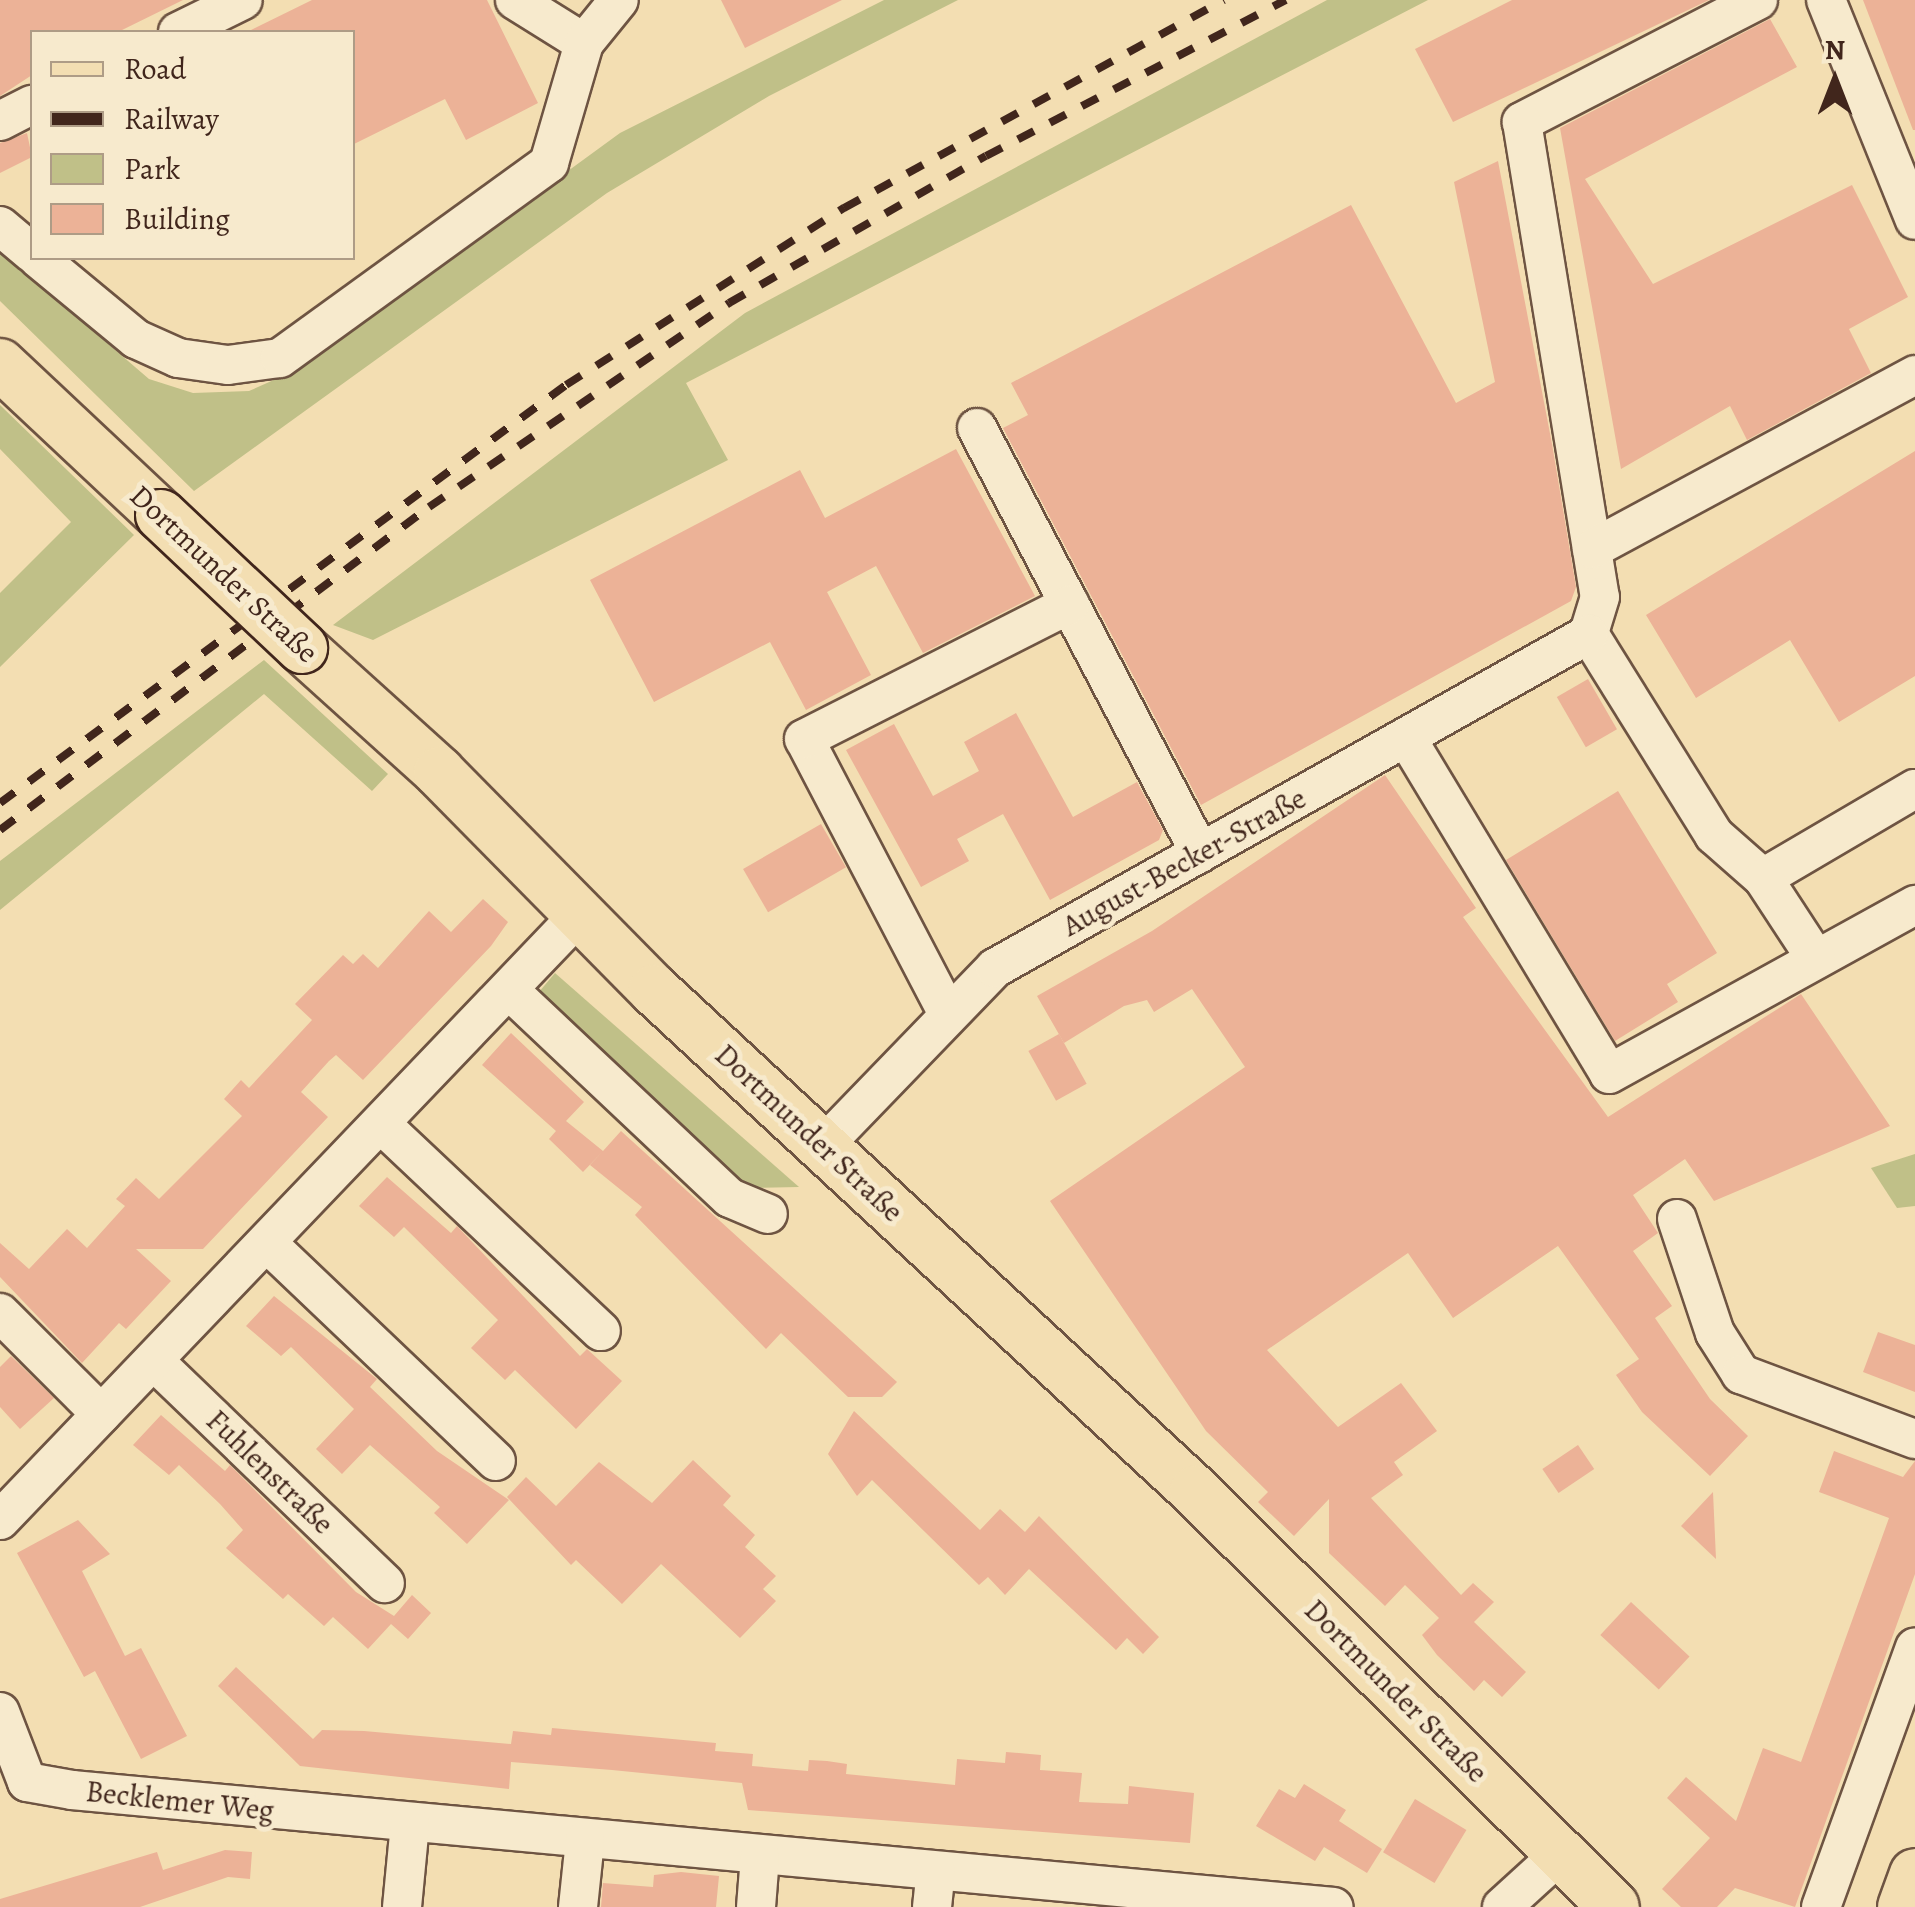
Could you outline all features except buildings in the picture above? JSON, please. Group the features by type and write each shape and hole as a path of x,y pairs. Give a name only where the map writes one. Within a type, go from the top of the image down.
{"main road":[{"name":"Dortmunder Straße","path":"0,364 439,772 578,916 1195,1492 1614,1907"},
{"path":"1903,1907 1915,1874"}],"street":[{"path":"182,30 243,0"},
{"path":"514,0 584,43"},
{"path":"41,260 136,339 178,358 228,365 280,358 549,163 584,43 619,0"},
{"path":"1758,0 1522,122 1600,597 1589,634 1714,836 1764,878 1816,960"},
{"path":"1826,0 1915,220"},
{"path":"0,121 30,106"},
{"path":"0,226 30,251"},
{"path":"1592,549 1915,375"},
{"path":"977,428 1200,853"},
{"path":"947,1012 804,739 1070,604"},
{"name":"August-Becker-Straße","path":"824,1146 947,1012 995,968 1589,634"},
{"path":"1406,737 1610,1074 1915,904"},
{"path":"1764,878 1915,789"},
{"path":"0,1520 578,916"},
{"path":"509,990 730,1198 768,1214"},
{"path":"381,1124 600,1332"},
{"path":"1677,1219 1715,1333 1741,1374 1915,1439"},
{"path":"267,1243 496,1461"},
{"path":"0,1313 101,1414"},
{"name":"Fuhlenstraße","path":"154,1362 385,1583"},
{"path":"1821,1907 1915,1647"},
{"name":"Becklemer Weg","path":"0,1712 28,1782 410,1824 760,1856 934,1889 1334,1907"},
{"path":"402,1907 410,1824"},
{"path":"578,1907 585,1840"},
{"path":"1502,1907 1560,1854"},
{"path":"756,1907 760,1856"}],"green space":[{"path":"884,0 958,0 769,96 607,193 194,491 0,301 0,251 149,379 193,393 249,391 294,371 620,133"},
{"path":"1327,0 1428,0 686,383 728,460 373,640 333,625 745,313"},
{"path":"0,405 134,535 0,667 0,593 71,522 0,449"},
{"path":"264,660 388,774 372,791 264,694 0,910 0,861"},
{"path":"555,973 799,1187 746,1188 539,992"},
{"path":"1915,1154 1915,1206 1897,1208 1871,1168"}],"railway":[{"path":"0,803 566,385 844,208 1224,0"},
{"path":"0,830 429,507 729,303 986,156 1286,0"}]}
